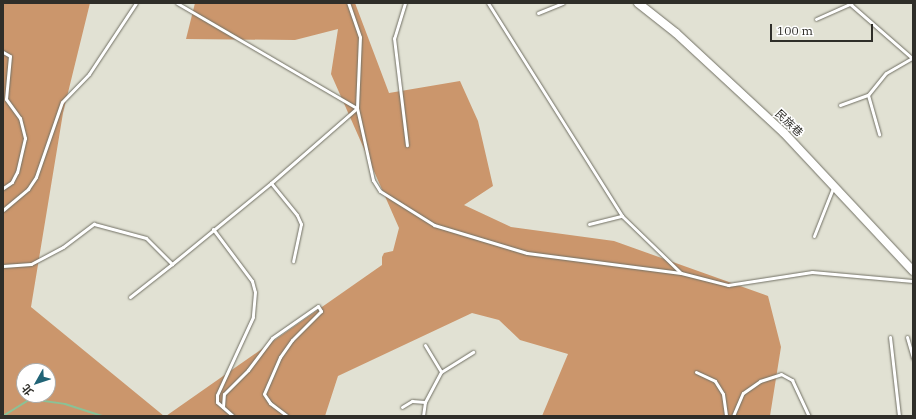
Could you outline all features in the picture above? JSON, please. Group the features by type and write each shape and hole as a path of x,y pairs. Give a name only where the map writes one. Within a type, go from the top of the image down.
{"street":[{"name":"民族巷","path":"638,3 688,44 784,132 834,184 913,271"}],"lane":[{"path":"3,210 28,189 36,177 62,102 89,74 136,3"},
{"path":"177,3 357,108"},
{"path":"348,3 360,37 357,108 373,180 380,191 434,225 527,253 681,273 728,285 812,272 913,282"},
{"path":"405,3 394,38 407,145"},
{"path":"488,3 622,216 681,273"},
{"path":"538,13 563,3"},
{"path":"816,19 850,3 912,58 886,73 868,95 840,105"},
{"path":"3,52 10,56 6,99 20,118 25,138 17,172 12,182 3,188"},
{"path":"868,95 879,134"},
{"path":"130,297 271,183 357,108"},
{"path":"271,183 298,215 301,224 293,260"},
{"path":"814,236 834,184"},
{"path":"589,224 622,216"},
{"path":"3,266 31,264 63,247 94,224 118,228 146,238 172,264"},
{"path":"213,229 252,281 255,292 253,317 217,395 217,402 233,416"},
{"path":"223,407 224,394 248,370 272,338 318,306 321,311 292,340 280,357 264,394 270,403 287,416"},
{"path":"890,337 899,416"},
{"path":"907,337 913,358"},
{"path":"425,345 442,372"},
{"path":"423,416 425,402 442,372 474,352"},
{"path":"696,372 715,381 723,394 726,416"},
{"path":"733,416 743,393 760,381 781,374 792,380 809,416"},
{"path":"402,407 412,401 425,402"}],"shaded area":[{"path":"3,3 90,3 63,113 31,307 164,416 3,416"},
{"path":"195,3 355,3 389,93 460,81 478,121 493,186 464,205 511,227 614,241 768,296 781,347 770,416 542,416 568,354 520,340 499,320 472,313 338,376 325,416 166,416 382,265 382,257 384,253 393,251 399,228 331,74 338,29 295,40 186,39"}],"waterway":[{"path":"3,416 30,399 65,404 102,416"}]}
